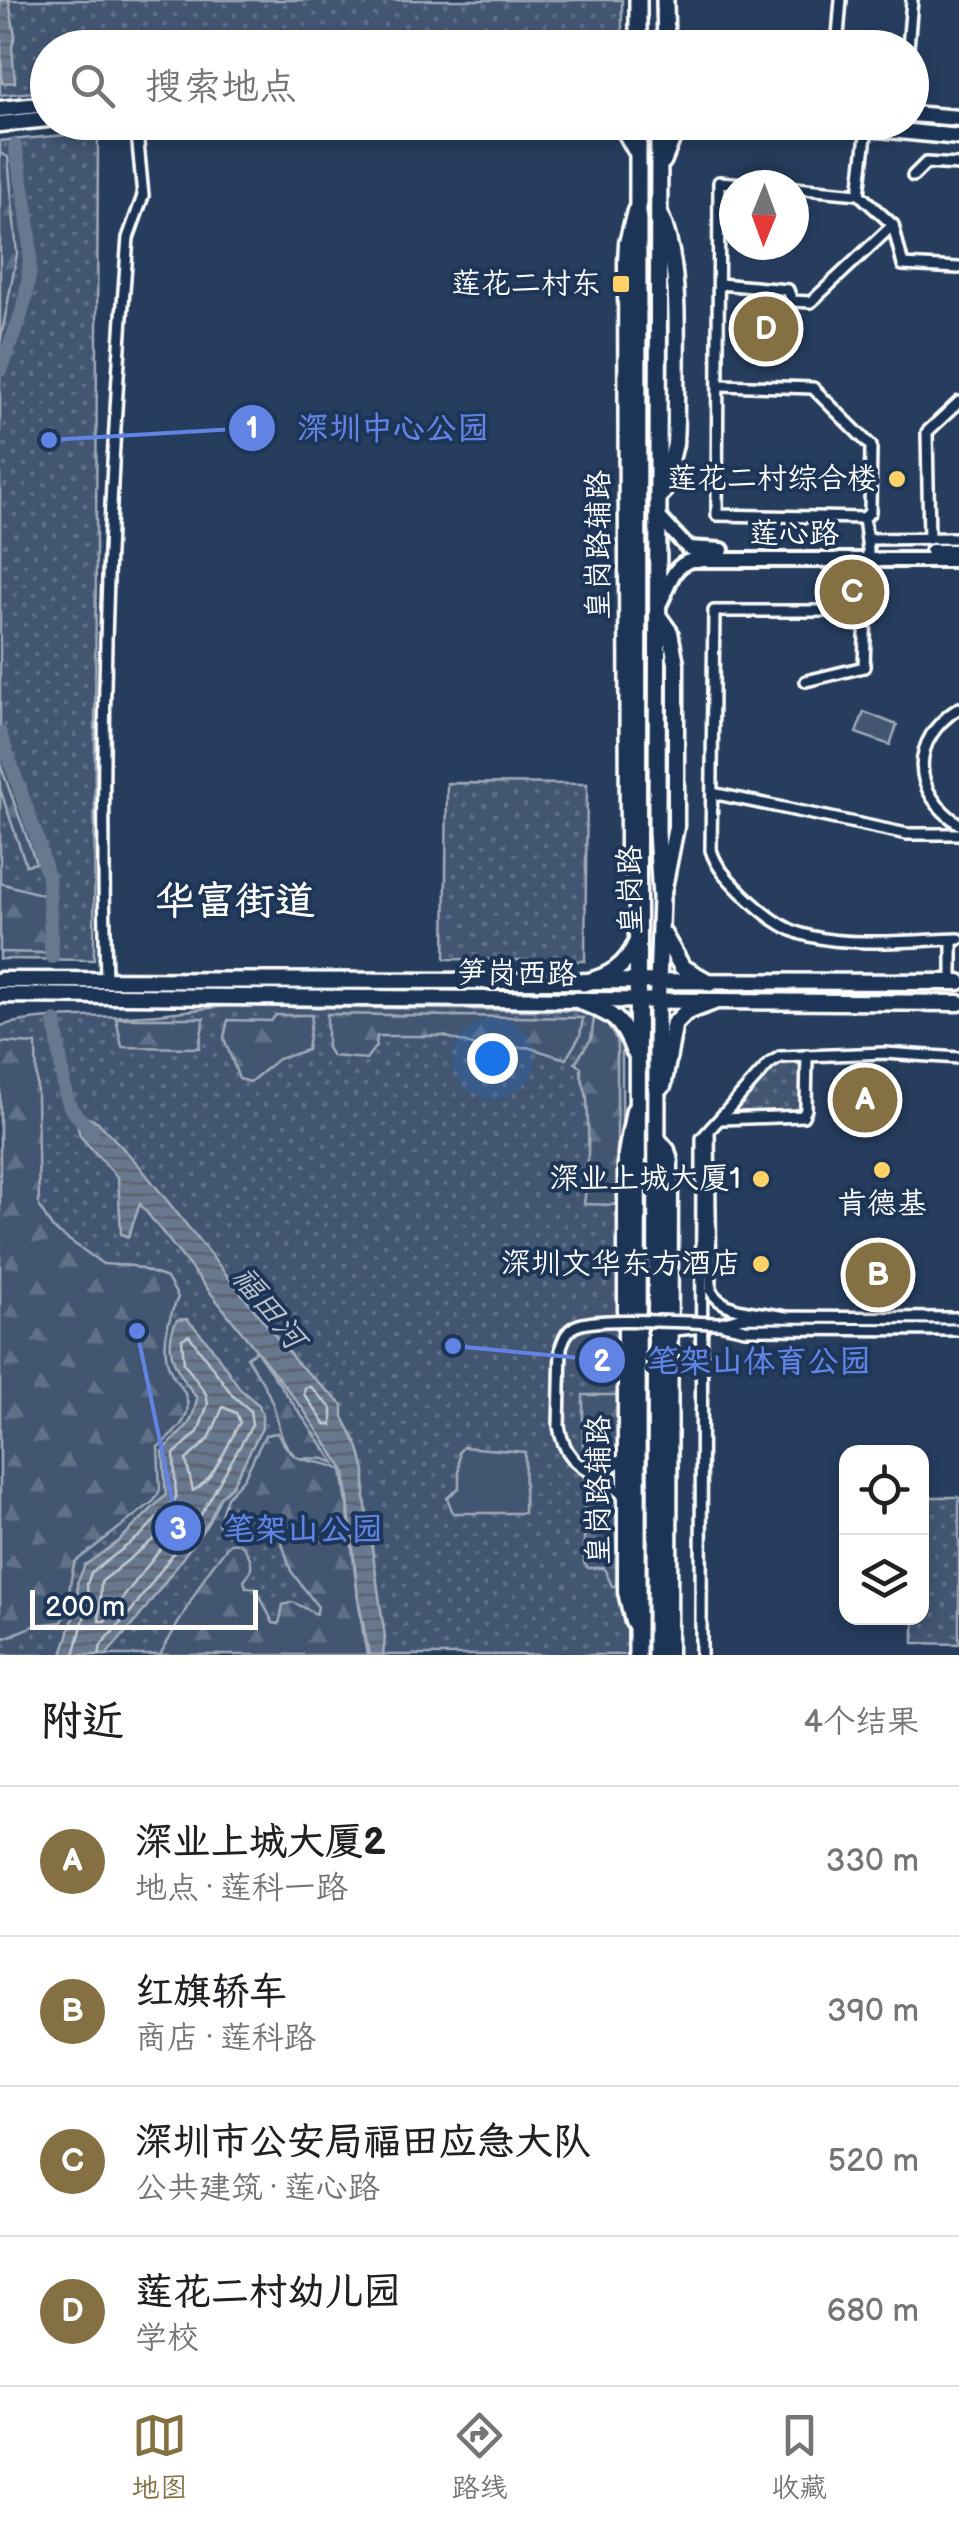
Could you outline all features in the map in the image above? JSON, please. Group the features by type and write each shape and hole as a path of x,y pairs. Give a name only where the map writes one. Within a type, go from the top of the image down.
{"highway":[{"path":"637,30 638,0"},
{"path":"665,0 666,30"},
{"path":"630,140 638,156"},
{"name":"皇岗路","path":"637,1647 638,140"},
{"name":"皇岗路","path":"656,1655 661,898 657,832 658,140"},
{"path":"658,174 670,140"},
{"path":"660,926 680,964 710,983"},
{"path":"584,983 610,975 620,967 638,938"},
{"path":"582,1002 618,1019 638,1066"},
{"path":"657,1098 668,1064 674,1024 686,1012 712,1002"}],"main road":[{"path":"0,109 30,106"},
{"path":"929,115 959,118"},
{"path":"0,124 30,121"},
{"path":"929,134 959,137"},
{"name":"莲心路","path":"658,512 678,541 696,550 959,551"},
{"name":"莲心路","path":"658,611 673,573 692,560 868,549 959,560"},
{"name":"笋岗西路","path":"0,972 74,988"},
{"name":"笋岗西路","path":"0,980 74,988 582,1002 959,1003"},
{"name":"笋岗西路","path":"0,1002 106,981 126,989 956,982"},
{"name":"笋岗西路","path":"0,995 74,988"},
{"name":"皇岗路辅路","path":"637,1647 626,1592 626,1456 627,1143 638,1100"},
{"path":"657,1138 670,1157 669,1655"}],"street":[{"path":"838,30 841,0"},
{"path":"910,30 912,0"},
{"path":"106,981 102,854 108,554 128,238 143,196 138,140"},
{"path":"860,194 866,140"},
{"path":"913,176 926,163 959,166"},
{"path":"809,189 860,194 892,225 896,238"},
{"path":"719,284 788,290 792,301 811,302 892,225"},
{"path":"892,225 903,265 959,268"},
{"path":"719,260 717,515 864,518 870,512 871,446 813,388 720,385"},
{"path":"929,539 928,432 959,402"},
{"path":"806,682 864,666 868,549 864,518"},
{"path":"868,549 959,538"},
{"path":"864,611 714,611 714,860 752,903 790,930 806,936 837,940 955,940 956,982"},
{"path":"959,708 943,718 930,735 922,766 929,796 942,813 959,824"},
{"path":"712,793 907,834 959,834"},
{"path":"701,1655 700,1148 709,1128 772,1061 789,1056 885,1053 959,1058"},
{"path":"721,1119 803,1116 807,1056"},
{"path":"709,1128 709,1279 714,1297 728,1307 785,1317"},
{"path":"656,1292 670,1322"},
{"path":"627,1499 570,1459 561,1437 560,1356 569,1331 583,1323 720,1323 744,1317 959,1318"},
{"path":"656,1351 670,1322 700,1319 746,1329 959,1330"},
{"path":"591,1471 608,1470 626,1456"}],"green space":[{"path":"0,0 622,0 622,30 30,30 30,92 0,95"},
{"path":"98,140 94,960 0,959 0,141"},
{"path":"0,153 8,157 17,254 0,344"},
{"path":"864,712 897,725 890,745 856,733"},
{"path":"0,764 36,863 26,865 0,789"},
{"path":"447,783 587,784 585,961 445,959"},
{"path":"0,883 44,895 46,953 0,952"},
{"path":"231,1006 595,1011 622,1033 623,1614 630,1637 629,1655 0,1655 0,1026 36,1019"},
{"path":"327,1014 583,1018 580,1036 566,1059 527,1047 485,1049 444,1036 377,1036 376,1046 366,1059 332,1056 327,1048"},
{"path":"276,1015 312,1015 307,1050 278,1059 250,1082 239,1079 224,1038 228,1020 271,1021"},
{"path":"116,1018 204,1018 199,1048 122,1047"},
{"path":"594,1018 603,1019 617,1040 617,1205 584,1204 587,1099 581,1067 575,1063 591,1039"},
{"path":"0,1042 36,1044 39,1206 52,1228 103,1264 133,1266 167,1278 178,1297 165,1345 172,1374 184,1391 187,1410 181,1424 158,1447 160,1490 154,1501 75,1562 62,1622 36,1625 0,1640"},
{"path":"794,1061 801,1067 800,1107 790,1112 737,1111 737,1106 776,1063"},
{"path":"256,1351 335,1463 297,1458 290,1450 269,1394 247,1357"},
{"path":"583,1395 617,1395 617,1451 602,1462 583,1458"},
{"path":"277,1433 298,1458 342,1470 367,1655 160,1655 207,1573 230,1543 240,1543 247,1553 251,1567 244,1581 246,1587 256,1588 273,1623 279,1624 283,1605 293,1602 316,1614 318,1607 291,1571 280,1537 270,1528 258,1527 228,1535 218,1524 227,1497 244,1478 265,1435"},
{"path":"463,1447 525,1452 524,1513 453,1513 447,1498 459,1488 459,1452"},
{"path":"584,1477 616,1503 616,1586 612,1586 604,1568 588,1568 584,1562"},
{"path":"929,1497 959,1497 959,1644 914,1643 914,1625 929,1625"}],"water":[{"path":"0,0 9,0 15,36 15,82 2,83"},
{"path":"85,1117 97,1121 137,1163 297,1363 343,1405 343,1417 359,1448 365,1471 365,1499 385,1637 383,1655 369,1655 358,1597 345,1471 303,1409 140,1204 128,1237 121,1234 118,1178 80,1136 77,1124"},
{"path":"187,1319 241,1390 259,1405 262,1428 208,1523 140,1616 106,1655 62,1655 78,1602 77,1583 85,1565 118,1542 166,1495 163,1451 189,1423 197,1398 171,1352 177,1320"}],"waterway":[{"name":"福田河","path":"0,370 22,311 29,271 26,207 15,146"},
{"name":"福田河","path":"0,733 48,877 52,957"},
{"name":"福田河","path":"55,1021 65,1092 71,1109 92,1132"}],"place":[{"name":"莲花二村东","path":"621,284"},
{"name":"莲花二村幼儿园","path":"766,329"},
{"name":"深圳中心公园","path":"49,440"},
{"name":"莲花二村综合楼","path":"897,479"},
{"name":"深圳市公安局福田应急大队","path":"852,592"},
{"name":"深业上城大厦2","path":"865,1100"},
{"name":"肯德基","path":"882,1170"},
{"name":"深业上城大厦1","path":"761,1179"},
{"name":"深圳文华东方酒店","path":"761,1264"},
{"name":"红旗轿车","path":"878,1275"},
{"name":"笔架山公园","path":"137,1331"},
{"name":"笔架山体育公园","path":"453,1346"}],"district":[{"name":"华富街道","path":"235,902"}]}
